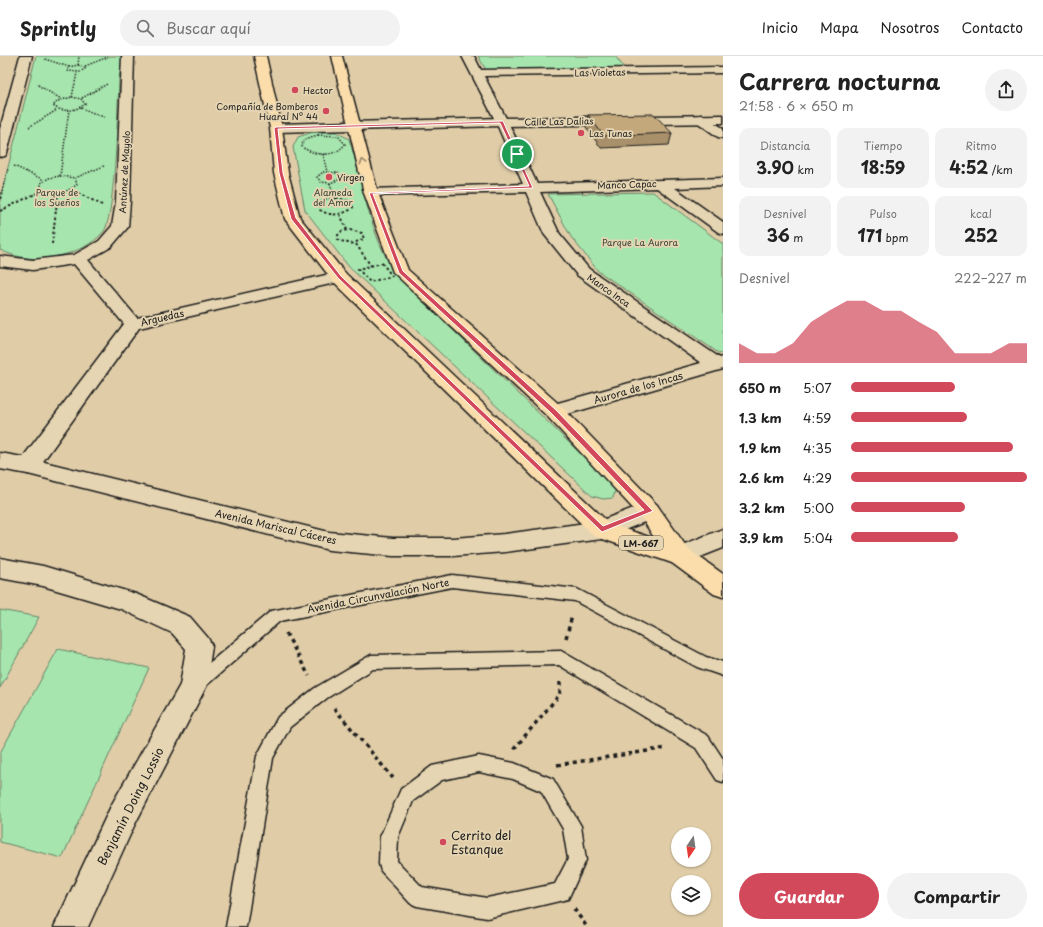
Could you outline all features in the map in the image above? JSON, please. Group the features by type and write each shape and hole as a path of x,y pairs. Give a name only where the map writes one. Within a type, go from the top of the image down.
{"main road":[{"path":"260,56 276,128 281,173 293,219 339,277 602,530"},
{"path":"337,56 353,126 371,193 401,272 554,411 649,511 680,556"},
{"name":"LM-667","path":"602,530 680,556 723,587"}],"street":[{"path":"0,153 26,56"},
{"name":"Antúnez de Mayolo","path":"0,261 33,265 78,259 105,244 120,227 123,202 128,56"},
{"name":"Manco Inca","path":"468,56 502,122 552,234 583,272 720,364"},
{"path":"630,61 638,71"},
{"name":"Las Violetas","path":"477,73 723,70"},
{"path":"701,119 723,134"},
{"name":"Calle Las Dalias","path":"276,128 502,122 723,119"},
{"name":"Manco Capac","path":"371,193 723,182"},
{"path":"659,183 723,229"},
{"path":"78,259 133,324"},
{"name":"Arguedas","path":"28,466 133,324 339,277"},
{"name":"Aurora de los Incas","path":"554,411 720,364"},
{"name":"Avenida Mariscal Cáceres","path":"0,460 337,541 392,547 453,547 505,543 602,530 649,511"},
{"path":"680,556 723,538"},
{"path":"0,568 43,576 127,601 181,625 199,646 193,687"},
{"name":"Benjamín Doing Lossio","path":"71,927 123,815 193,687"}],"lane":[{"name":"Avenida Circunvalación Norte","path":"193,687 276,615 452,581 577,595 702,662 723,669"},
{"path":"236,927 265,756 284,722 321,693 372,662 561,658 702,742 723,774"},
{"path":"479,764 514,771 547,785 572,826 577,860 561,892 487,908 417,896 388,864 389,836 407,795 438,772 479,764"}],"path":[{"path":"78,66 79,56"},
{"path":"43,58 69,68 84,66 111,56"},
{"path":"69,68 67,71 77,72 85,70 86,68 84,66"},
{"path":"72,98 77,72"},
{"path":"81,99 85,102 81,107 70,110 55,108 53,104 62,99 81,99 113,81"},
{"path":"37,84 62,99"},
{"path":"81,107 109,119"},
{"path":"24,130 58,109"},
{"path":"60,176 70,110"},
{"path":"323,154 327,172"},
{"path":"9,164 44,180 60,176 75,178 108,164"},
{"path":"327,172 335,172 341,177 339,180 330,183 321,182 317,179 318,175 327,172"},
{"path":"0,211 43,190 58,192 70,189 77,184 75,178"},
{"path":"43,190 40,186 44,180"},
{"path":"330,183 334,198"},
{"path":"70,189 103,205"},
{"path":"51,250 58,192"},
{"path":"334,198 346,200 352,204 352,210 340,214 327,214 319,208 319,204 322,201 334,198"},
{"path":"340,214 347,230"},
{"path":"347,230 359,231 364,235 364,240 356,244 345,244 338,240 339,233 347,230"},
{"path":"356,244 371,266"},
{"path":"382,263 392,276 370,282 358,269 371,266 382,263"},
{"path":"577,595 561,658 560,694 511,752 514,771 702,742"}],"green space":[{"name":"Parque de los Sueños","path":"36,56 123,56 119,78 117,133 111,204 108,221 104,231 95,240 77,250 52,258 37,259 22,257 0,250 0,199"},
{"path":"478,56 615,56 625,69 486,70"},
{"name":"Alameda del Amor","path":"313,132 336,132 349,139 373,227 397,276 616,488 613,498 603,499 592,496 349,267 305,210 293,147 298,137"},
{"name":"Parque La Aurora","path":"653,192 723,244 723,353 720,354 598,271 571,237 548,194"},
{"path":"0,610 39,617 0,688"},
{"path":"58,649 149,668 62,858 0,842 0,753"}],"building":[{"path":"654,114 672,133 604,136 588,115"}],"place":[{"name":"Hector","path":"295,90"},
{"name":"Compañía de Bomberos Huaral Nº 44","path":"326,111"},
{"name":"Las Tunas","path":"581,133"},
{"name":"Virgen","path":"329,177"},
{"name":"Cerrito del Estanque","path":"443,842"}],"route":[{"path":"502,122 517,154 532,187 371,193 401,272 554,411 649,511 602,530 339,277 293,219 281,173 276,128 502,122"}]}
